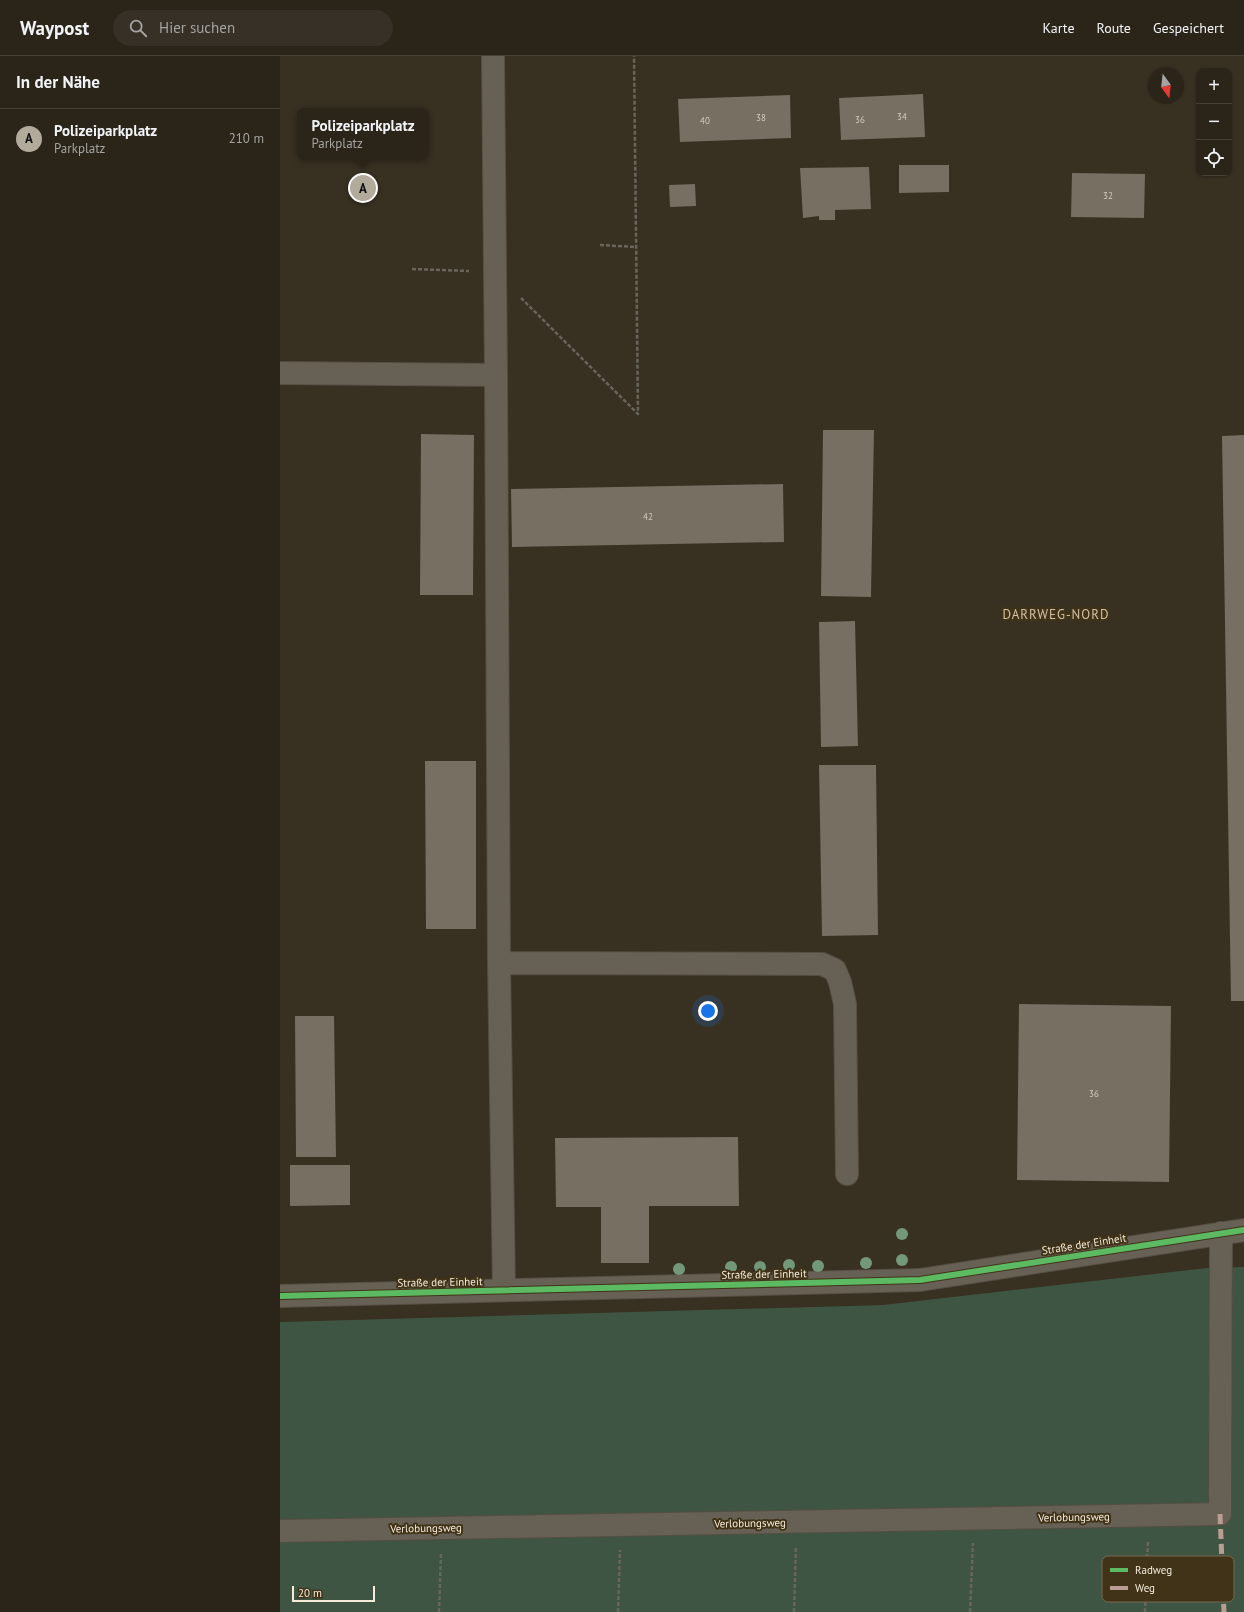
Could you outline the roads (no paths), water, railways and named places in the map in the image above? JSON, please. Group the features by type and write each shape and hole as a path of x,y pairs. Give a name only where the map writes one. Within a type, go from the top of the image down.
{"street":[{"path":"493,56 499,963 504,1290"},
{"path":"280,373 496,375"},
{"path":"499,963 822,964 835,970 840,982 845,1004 847,1174"},
{"name":"Straße der Einheit","path":"280,1296 920,1280 1244,1230"},
{"name":"Verlobungsweg","path":"280,1531 1220,1514 1221,1233"}],"place":[{"name":"Polizeiparkplatz","path":"363,188"}],"district":[{"name":"DARRWEG-NORD","path":"1056,614"}]}
